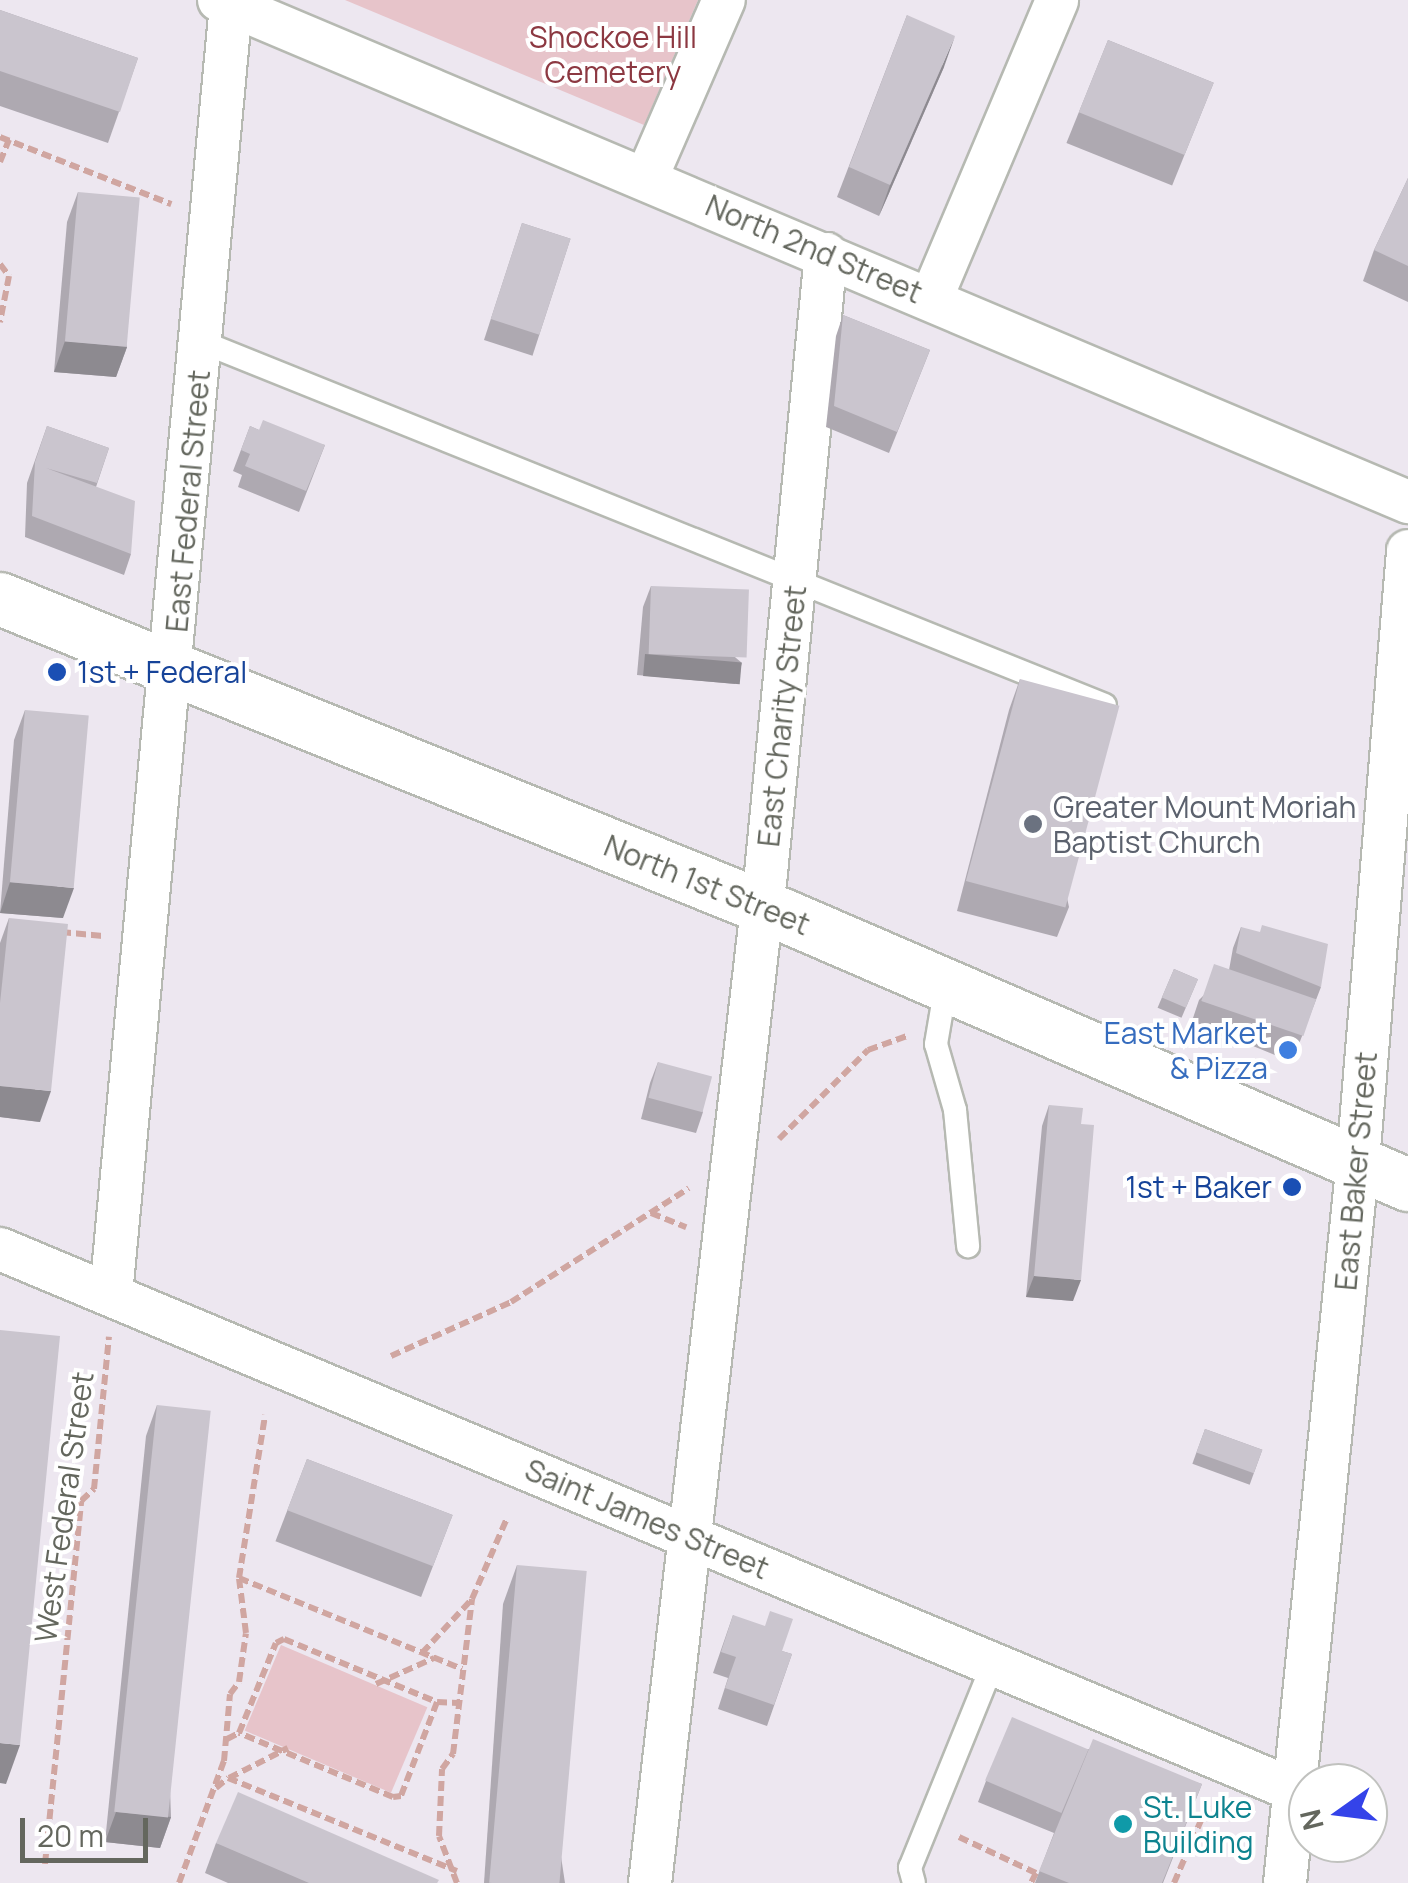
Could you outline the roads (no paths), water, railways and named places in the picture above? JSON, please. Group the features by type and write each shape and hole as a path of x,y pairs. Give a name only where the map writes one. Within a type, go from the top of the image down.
{"street":[{"path":"646,179 724,0"},
{"path":"932,298 1057,0"},
{"name":"North 2nd Street","path":"225,3 1408,502"},
{"name":"East Federal Street","path":"110,1315 174,669 225,3"},
{"name":"East Charity Street","path":"650,1883 686,1536 762,906 797,581 826,254"},
{"name":"East Baker Street","path":"1297,1763 1358,1161 1408,551"},
{"name":"North 1st Street","path":"0,599 762,906 1408,1185"},
{"name":"Saint James Street","path":"0,1249 110,1315 686,1536 1288,1787"}],"lane":[{"path":"202,342 1108,706"},
{"path":"946,985 936,1044 955,1110 968,1246"},
{"path":"914,1883 910,1868 993,1664"}],"place":[{"name":"1st + Federal","path":"57,672"},
{"name":"Greater Mount Moriah Baptist Church","path":"1033,824"},
{"name":"East Market & Pizza","path":"1288,1050"},
{"name":"1st + Baker","path":"1292,1187"},
{"name":"St. Luke Building","path":"1123,1824"}],"park label":[{"name":"Shockoe Hill Cemetery","path":"613,54"}]}
